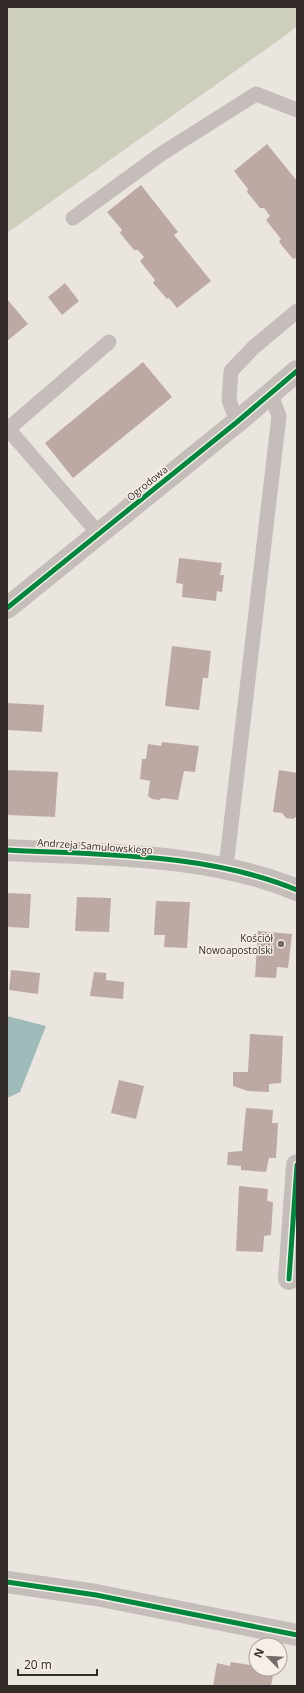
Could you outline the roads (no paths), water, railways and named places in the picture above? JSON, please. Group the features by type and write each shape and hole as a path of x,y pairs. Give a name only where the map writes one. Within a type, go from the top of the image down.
{"street":[{"name":"Ogrodowa","path":"7,608 237,422 297,371"},
{"name":"Andrzeja Samulowskiego","path":"7,850 144,858 226,867 297,890"},
{"path":"289,1279 297,1165"},
{"path":"7,1582 96,1596 297,1635"}],"lane":[{"path":"73,218 161,154 256,94 297,110"},
{"path":"237,422 229,400 231,371 254,347 297,311"},
{"path":"99,534 8,429 109,342"},
{"path":"226,867 279,416 270,393"}],"water":[{"path":"7,1016 46,1026 20,1092 7,1098"}],"place":[{"name":"Kościół Nowoapostolski","path":"281,944"}]}
